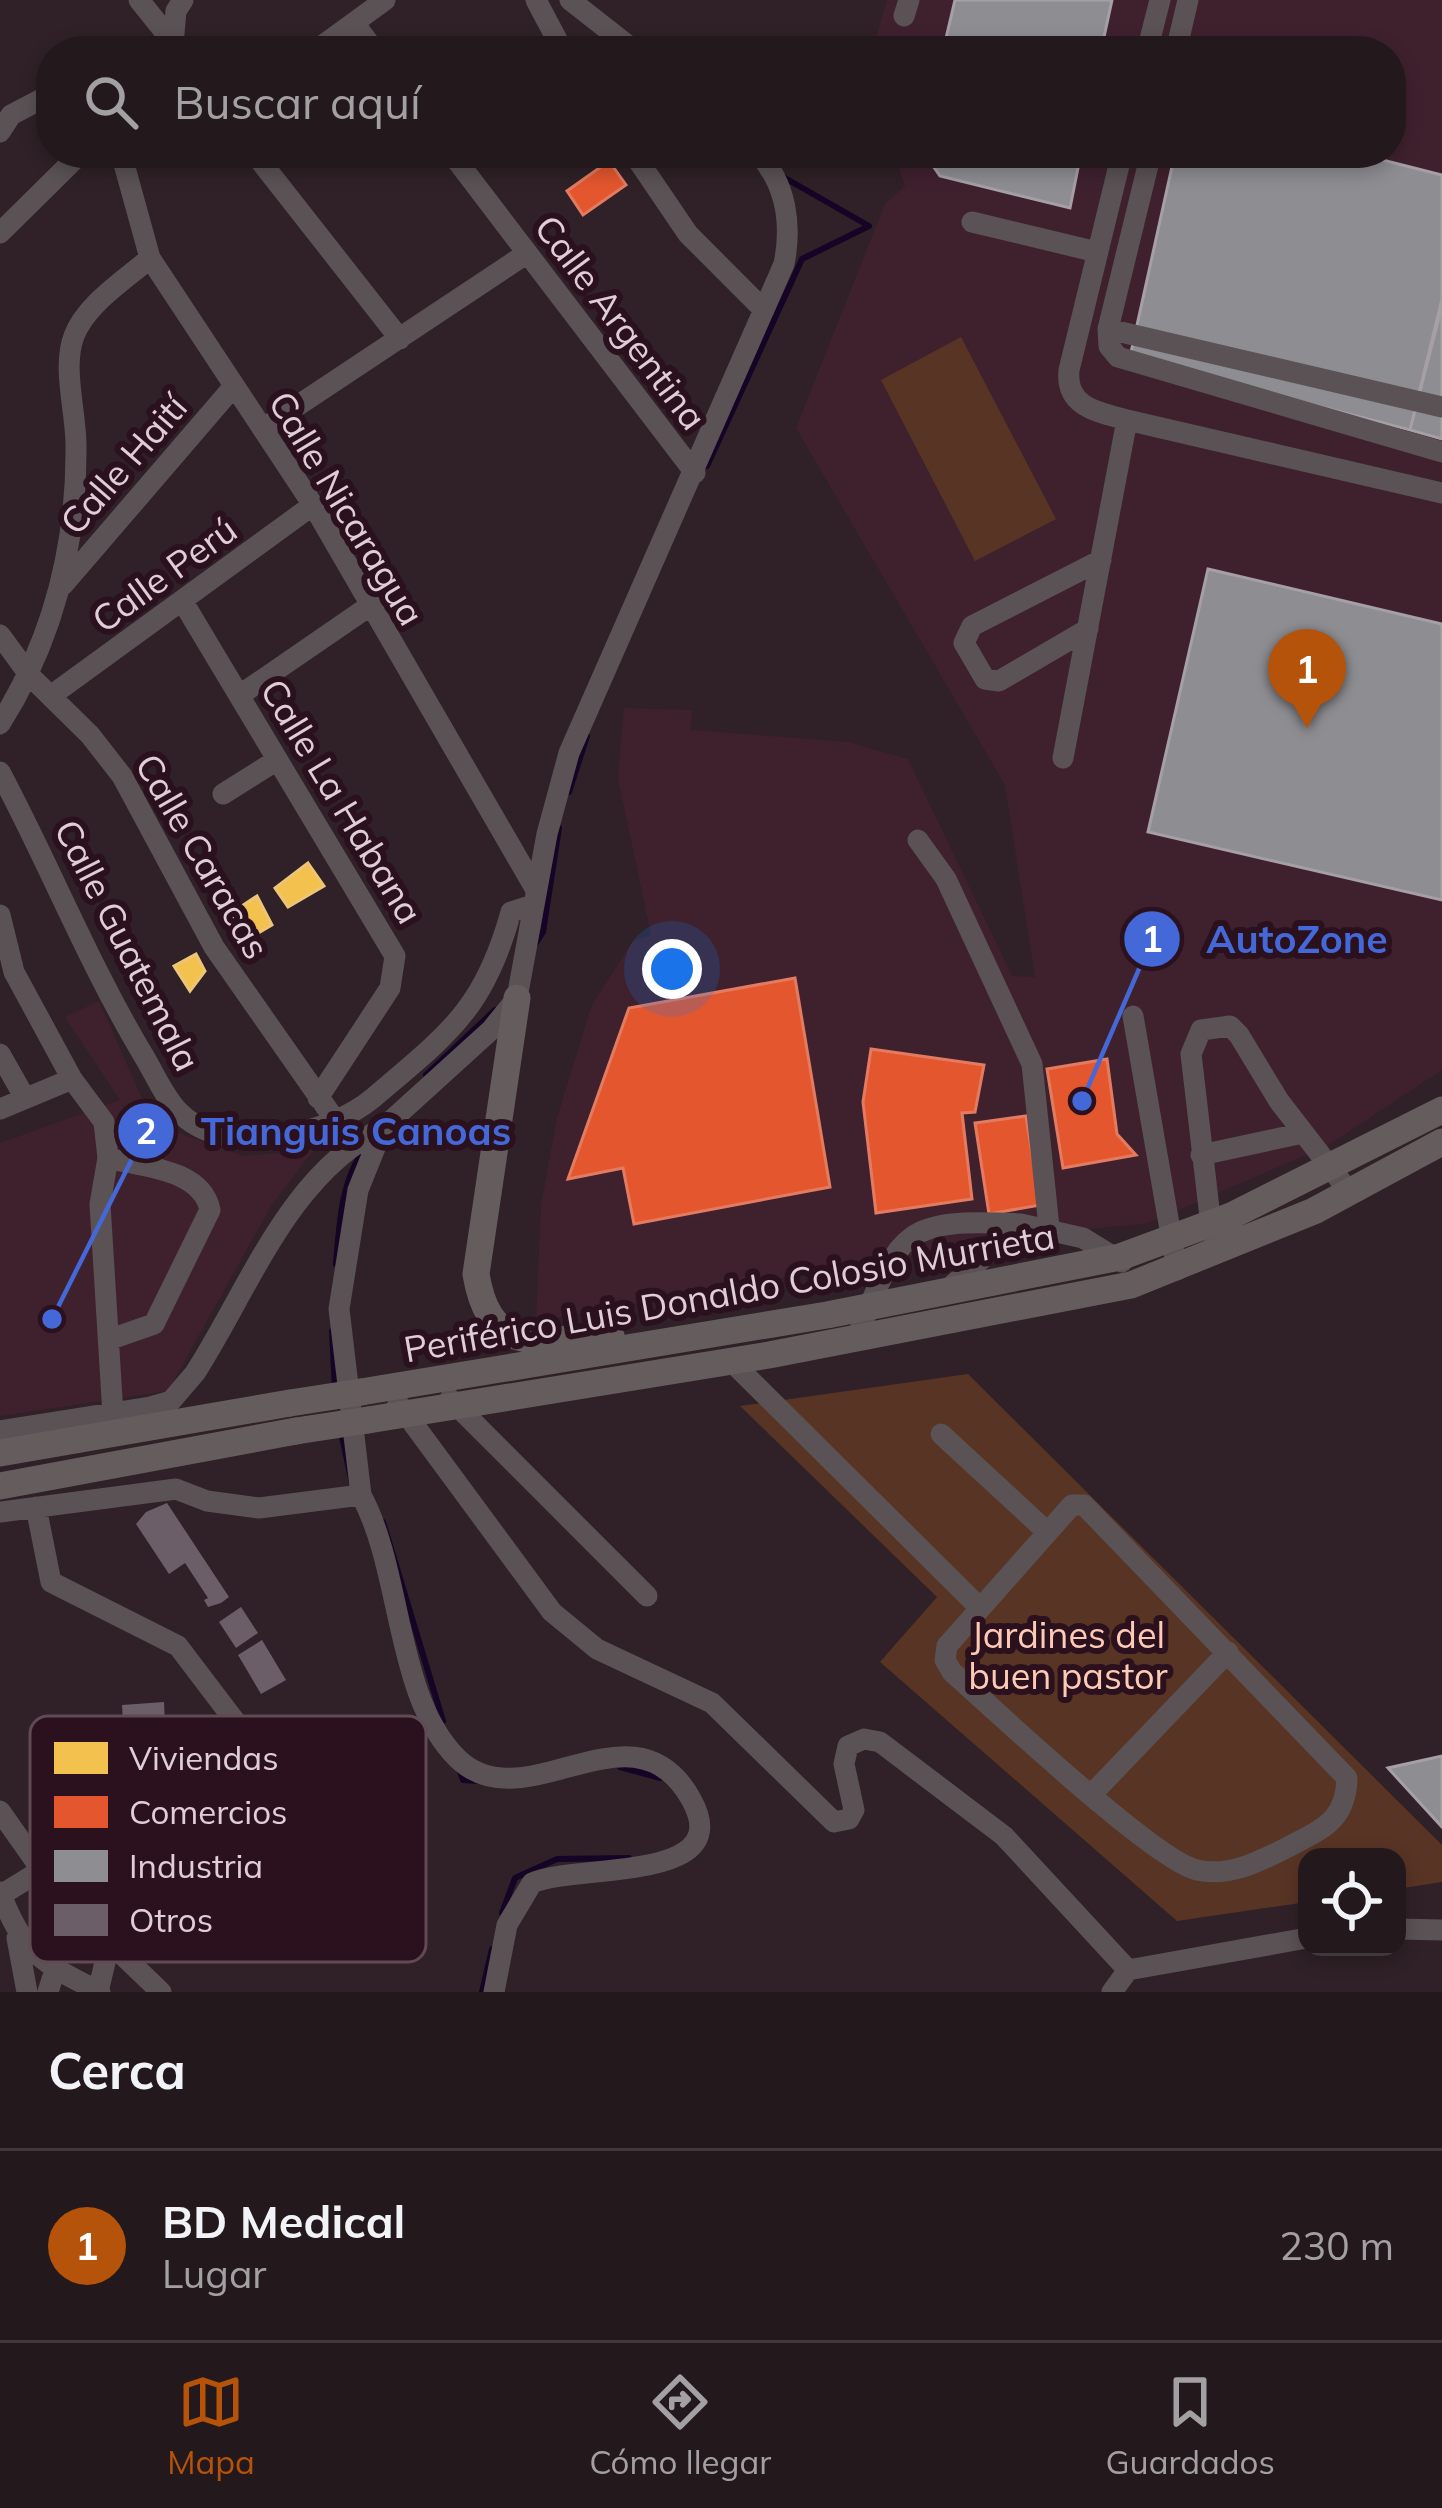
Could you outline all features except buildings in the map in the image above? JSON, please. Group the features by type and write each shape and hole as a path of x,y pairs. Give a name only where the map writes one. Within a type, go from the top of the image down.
{"main road":[{"path":"517,998 476,1274 484,1311 505,1334 523,1340 741,1329"},
{"name":"Periférico Luis Donaldo Colosio Murrieta","path":"372,1400 406,1414 856,1340 1131,1285 1177,1270 1213,1240 1329,1170 1442,1110"},
{"name":"Periférico Luis Donaldo Colosio Murrieta","path":"0,1486 170,1454 434,1380 868,1307 1120,1257 1171,1241 1213,1240 1350,1193 1442,1142"},
{"name":"Periférico Luis Donaldo Colosio Murrieta","path":"0,1454 166,1425 293,1417"}],"street":[{"path":"139,0 165,36"},
{"path":"175,36 176,11 183,0"},
{"path":"335,36 385,0"},
{"path":"536,0 555,36"},
{"path":"570,0 615,36"},
{"path":"1152,36 1160,0"},
{"path":"1180,36 1188,0"},
{"path":"354,22 364,36"},
{"path":"0,132 11,116 36,102"},
{"path":"0,232 66,168"},
{"name":"Calle Nicaragua","path":"125,168 150,258 313,505 534,898"},
{"path":"266,168 400,339"},
{"name":"Calle Argentina","path":"462,168 695,473"},
{"path":"642,168 688,234 764,310"},
{"path":"0,1431 172,1401 184,1389 316,1177 351,1143 382,1128 491,1030 517,998 534,898 569,753 784,264 787,211 769,168"},
{"path":"1118,168 1067,381 1078,402 1127,420 1442,493"},
{"path":"1146,168 1108,328 1109,346 1124,361 1442,452"},
{"path":"972,222 1097,252"},
{"path":"264,428 526,254"},
{"path":"0,724 30,676 62,585 76,475 72,341 90,312 150,258"},
{"path":"1108,328 1442,407"},
{"name":"Calle Haití","path":"62,585 234,386"},
{"path":"1063,758 1127,420"},
{"name":"Calle Perú","path":"52,695 313,505"},
{"path":"1088,629 999,681 985,679 964,643 972,626 1100,560"},
{"name":"Calle La Habana","path":"183,602 394,956 390,988 318,1098"},
{"path":"240,695 368,607"},
{"name":"Calle Caracas","path":"0,635 30,676 122,776 214,947 335,1120"},
{"path":"224,794 277,760"},
{"name":"Calle Guatemala","path":"3,788 125,1025 178,1112 198,1126 249,1139 291,1136 355,1113 472,1008 497,964 512,912 534,898"},
{"path":"918,839 946,879 1032,1064 1049,1227"},
{"path":"0,915 4,956 72,1079 104,1122 108,1158 100,1204 113,1414"},
{"path":"1133,1016 1177,1270"},
{"path":"1213,1240 1191,1054 1201,1030 1220,1024 1239,1035 1303,1133 1350,1193"},
{"path":"0,1054 25,1098"},
{"path":"0,1109 72,1079"},
{"path":"382,1128 358,1190 339,1309 361,1495 377,1525 419,1690 436,1732 473,1771 500,1780 534,1778 614,1755 640,1759 663,1769 684,1787 700,1819 698,1840 682,1857 657,1865 575,1871 532,1883 507,1925 494,1992"},
{"path":"1202,1155 1303,1133"},
{"path":"108,1158 191,1180 203,1190 210,1210 154,1324 111,1339"},
{"path":"856,1340 898,1252 917,1229 944,1222 1049,1227 1120,1257 1131,1285"},
{"path":"942,1293 1021,1225"},
{"path":"731,1361 979,1607"},
{"path":"434,1380 647,1596"},
{"path":"406,1414 552,1612 575,1635 712,1703 834,1822 849,1819 854,1810 844,1764 848,1746 857,1740 880,1742 1004,1836 1127,1970"},
{"path":"166,1425 176,1489"},
{"path":"941,1434 1045,1530"},
{"path":"0,1512 176,1489 207,1501 259,1508 361,1495"},
{"path":"1084,1505 1347,1778 1346,1799 1332,1824 1259,1862 1209,1872 1170,1856 1092,1794 948,1666 947,1646 979,1607 1067,1508 1084,1505"},
{"path":"36,1507 51,1582 178,1646 231,1716"},
{"path":"1092,1794 1228,1652"},
{"path":"0,1811 30,1856"},
{"path":"27,1992 15,1932 0,1893 30,1876"},
{"path":"1406,1929 1442,1930"},
{"path":"15,1932 30,1951"},
{"path":"1112,1992 1127,1970 1298,1940"},
{"path":"51,1981 98,1992 105,1962"},
{"path":"131,1962 161,1992"}],"shaded area":[{"path":"887,0 1442,0 1442,1070 1327,1146 1148,1223 1023,1236 536,1321 541,1206 557,1118 591,1007 633,941 651,935 618,778 624,708 692,710 690,730 848,742 908,759 1012,976 1035,977 1005,785 796,428 885,204 905,186 899,168 1406,168 1406,36 876,36"},
{"path":"99,1001 144,1103 165,1128 244,1156 279,1153 325,1135 271,1206 168,1391 0,1416 0,1143 120,1100 65,1017"}],"green space":[{"path":"961,337 1056,519 975,561 881,380"},
{"name":"Jardines del buen pastor","path":"968,1374 1442,1845 1442,1882 1406,1888 1406,1848 1298,1848 1298,1903 1177,1921 880,1662 937,1597 740,1406"}],"waterway":[{"path":"707,466 802,259 869,226 785,178"},
{"path":"569,792 587,736"},
{"path":"536,943 543,932 559,828"},
{"path":"426,1075 495,1010"},
{"path":"336,1264 346,1190 364,1150"},
{"path":"332,1331 335,1389"},
{"path":"341,1432 352,1483"},
{"path":"383,1522 443,1721"},
{"path":"620,1767 660,1778"},
{"path":"459,1768 463,1780 478,1781"},
{"path":"502,1913 515,1878 557,1859 629,1858"},
{"path":"482,1992 492,1949"}],"place":[{"name":"BD Medical","path":"1307,728"},
{"name":"AutoZone","path":"1082,1101"},
{"name":"Tianguis Canoas","path":"52,1319"}]}
